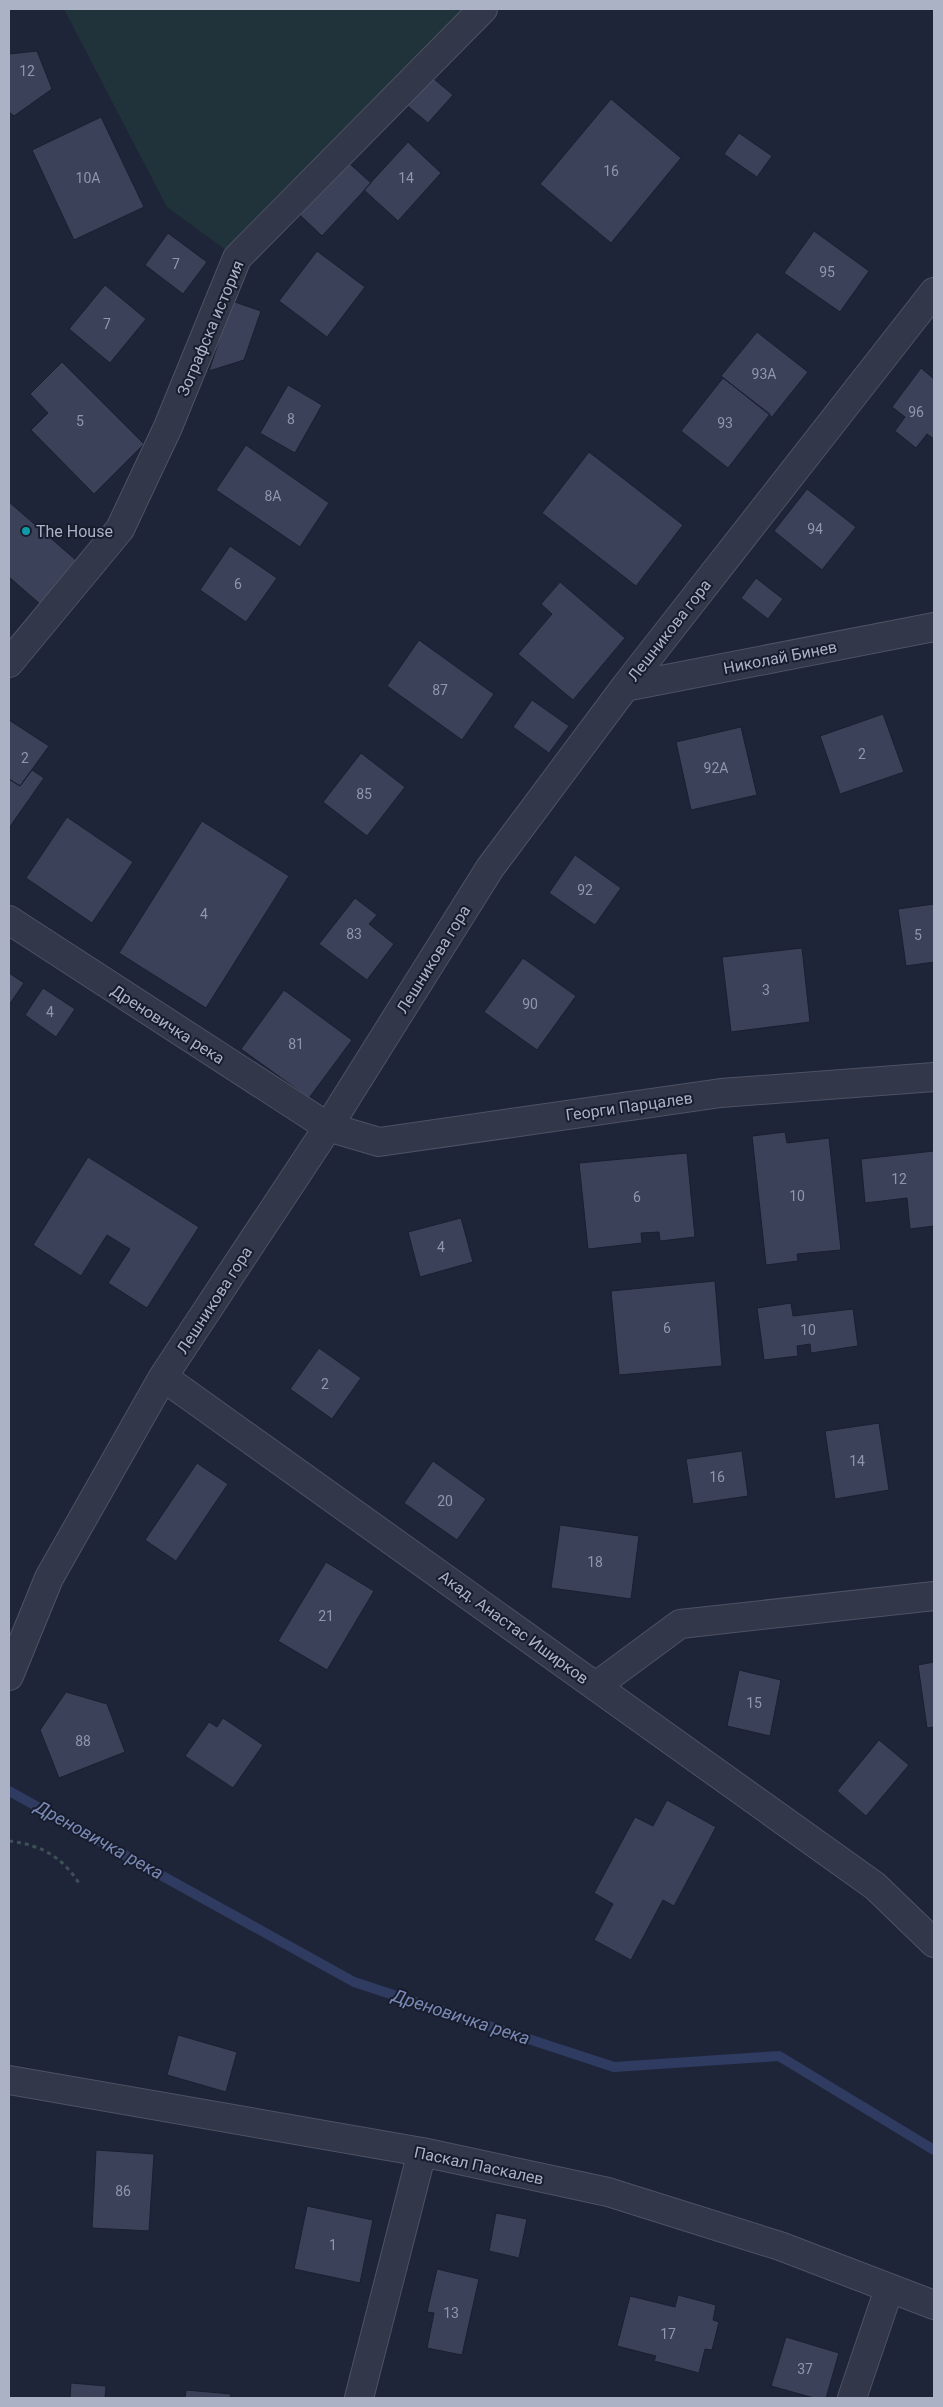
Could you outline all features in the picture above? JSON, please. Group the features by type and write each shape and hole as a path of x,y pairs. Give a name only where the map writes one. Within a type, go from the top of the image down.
{"street":[{"name":"Зографска история","path":"9,664 120,528 168,427 237,258 483,9"},
{"name":"Лешникова гора","path":"9,1676 49,1578 164,1377 328,1127 490,868 625,686 934,292"},
{"name":"Николай Бинев","path":"625,686 934,628"},
{"name":"Дреновичка река","path":"9,920 328,1127"},
{"name":"Георги Парцалев","path":"328,1127 379,1142 721,1092 934,1077"},
{"name":"Акад. Анастас Иширков","path":"164,1377 596,1686 680,1624 934,1596"},
{"path":"596,1686 875,1886 934,1943"},
{"name":"Паскал Паскалев","path":"9,2080 422,2152 608,2192 780,2246 934,2305"},
{"path":"360,2398 422,2152"},
{"path":"852,2398 889,2289"}],"path":[{"path":"9,1841 22,1843 52,1853 69,1868 79,1883"}],"shaded area":[{"path":"64,9 483,9 237,258 167,207"}],"building":[{"path":"37,51 52,89 14,116 9,112 9,54"},
{"path":"428,74 453,95 428,123 404,103"},
{"path":"611,99 681,158 611,243 540,184"},
{"path":"101,117 144,207 74,240 32,150"},
{"path":"739,133 772,156 757,177 724,154"},
{"path":"408,142 441,173 398,221 364,190"},
{"path":"349,163 371,183 322,236 300,215"},
{"path":"814,231 869,271 840,312 784,273"},
{"path":"168,233 207,262 183,294 145,265"},
{"path":"317,251 365,287 327,337 279,301"},
{"path":"105,285 146,319 110,363 69,329"},
{"path":"232,301 261,311 244,360 209,371"},
{"path":"757,332 808,372 772,417 721,376"},
{"path":"62,362 144,444 94,494 31,430 48,413 30,394"},
{"path":"921,368 934,379 934,439 927,434 916,448 895,431 905,417 892,407"},
{"path":"723,378 770,414 728,468 681,431"},
{"path":"288,385 322,405 295,453 260,433"},
{"path":"246,445 329,503 300,547 216,490"},
{"path":"589,452 683,525 636,586 542,513"},
{"path":"807,489 856,527 822,570 774,531"},
{"name":"The House","path":"9,502 77,561 40,604 9,577"},
{"path":"230,546 277,578 246,622 200,590"},
{"path":"756,578 783,599 768,619 741,598"},
{"path":"560,582 625,638 573,700 518,654 552,614 541,604"},
{"path":"419,640 494,694 462,740 387,686"},
{"path":"532,700 569,726 549,753 513,727"},
{"path":"883,714 904,772 840,794 820,736"},
{"path":"9,720 49,746 20,786 9,779"},
{"path":"741,727 757,795 691,810 676,742"},
{"path":"361,753 405,787 367,836 323,802"},
{"path":"32,770 44,778 9,828 9,779 20,786"},
{"path":"67,817 133,862 92,923 26,878"},
{"path":"202,821 289,876 206,1008 119,953"},
{"path":"575,855 621,888 595,925 549,893"},
{"path":"355,898 377,915 369,924 394,944 367,980 319,944"},
{"path":"934,904 934,962 906,966 898,909"},
{"path":"802,948 810,1022 731,1032 722,957"},
{"path":"523,958 576,996 537,1050 484,1012"},
{"path":"9,973 24,983 9,1005"},
{"path":"43,988 75,1009 56,1037 25,1015"},
{"path":"284,990 352,1040 309,1098 241,1049"},
{"path":"785,1132 787,1143 829,1138 841,1250 797,1254 798,1261 766,1265 752,1136"},
{"path":"934,1151 934,1226 910,1229 907,1198 865,1203 861,1159"},
{"path":"687,1153 695,1237 660,1241 659,1232 641,1233 642,1243 588,1249 579,1163"},
{"path":"88,1157 199,1227 147,1308 108,1283 130,1249 107,1235 81,1276 33,1245"},
{"path":"461,1218 473,1262 420,1277 408,1232"},
{"path":"715,1281 722,1366 619,1375 611,1291"},
{"path":"791,1303 793,1316 853,1309 858,1346 811,1353 810,1344 797,1346 798,1356 764,1360 757,1308"},
{"path":"319,1348 361,1378 332,1419 290,1389"},
{"path":"879,1423 889,1490 835,1499 825,1431"},
{"path":"742,1451 748,1496 693,1504 686,1459"},
{"path":"433,1461 486,1499 457,1540 404,1503"},
{"path":"197,1463 228,1484 176,1561 145,1540"},
{"path":"560,1525 639,1536 631,1599 551,1588"},
{"path":"326,1562 374,1591 327,1670 278,1641"},
{"path":"934,1662 934,1727 927,1728 918,1665"},
{"path":"739,1670 781,1680 770,1736 727,1726"},
{"path":"66,1692 107,1704 125,1752 59,1778 40,1730"},
{"path":"223,1718 263,1745 233,1788 185,1756 209,1722 217,1727"},
{"path":"879,1740 909,1765 866,1816 837,1791"},
{"path":"667,1800 716,1827 674,1906 663,1900 631,1960 594,1940 613,1904 594,1893 635,1817 653,1826"},
{"path":"178,2035 237,2052 226,2092 167,2075"},
{"path":"96,2150 154,2154 149,2231 92,2228"},
{"path":"307,2206 373,2220 360,2283 294,2269"},
{"path":"496,2213 527,2219 519,2258 489,2251"},
{"path":"437,2269 479,2279 462,2355 427,2348 434,2313 427,2312"},
{"path":"678,2295 716,2305 713,2320 719,2322 712,2350 705,2349 699,2373 654,2361 656,2356 617,2346 630,2296 675,2307"},
{"path":"786,2337 839,2353 826,2398 814,2398 771,2386"},
{"path":"71,2383 106,2386 105,2398 70,2398"},
{"path":"186,2390 231,2394 230,2398 185,2398"}],"waterway":[{"name":"Дреновичка река","path":"9,1791 354,1982 614,2067 779,2056 934,2150"}],"place":[{"name":"The House","path":"26,531"}]}
